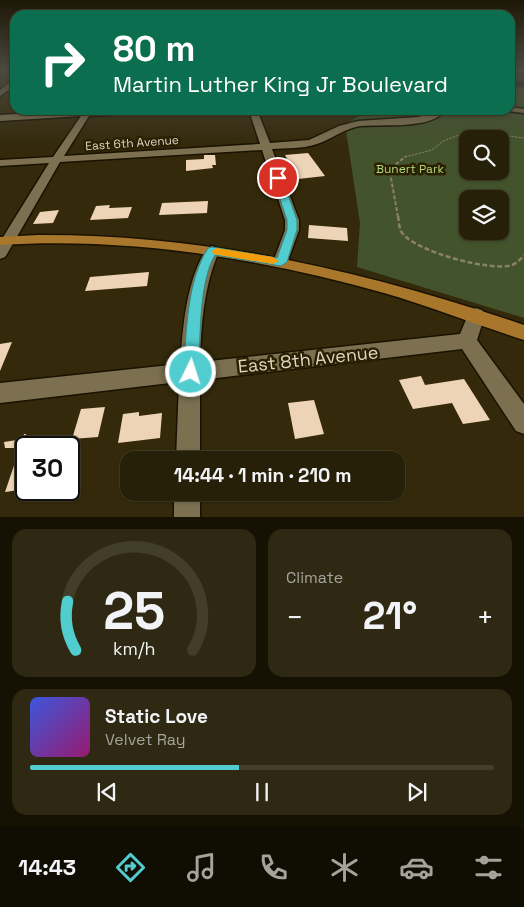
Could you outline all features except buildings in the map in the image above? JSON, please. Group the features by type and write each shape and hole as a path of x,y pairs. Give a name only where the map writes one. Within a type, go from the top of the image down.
{"main road":[{"path":"3,245 120,241 212,251 281,262 387,287 476,315 524,333"}],"street":[{"path":"0,118 44,115"},
{"path":"3,245 86,115"},
{"path":"255,115 292,220 292,230 281,262"},
{"name":"East 6th Avenue","path":"0,164 266,148 316,143 334,131 349,126 425,119 435,115"},
{"path":"188,451 194,322 205,262 212,251"},
{"path":"476,315 467,341 524,423"},
{"name":"East 8th Avenue","path":"0,393 467,341"},
{"path":"187,501 187,517"}],"path":[{"path":"524,138 484,133 459,135 443,141 432,150 407,155 395,165 391,178 396,190 399,228 409,241 419,247 491,265 512,265 521,260 524,255"}],"green space":[{"name":"Bunert Park","path":"515,95 524,95 524,318 357,267 360,223 345,124 361,115 515,115"}],"slow traffic":[{"path":"217,251 273,261"}],"route":[{"path":"191,372 194,322 201,281 205,262 212,251 281,262 292,230 292,220 290,209 278,178"}]}
